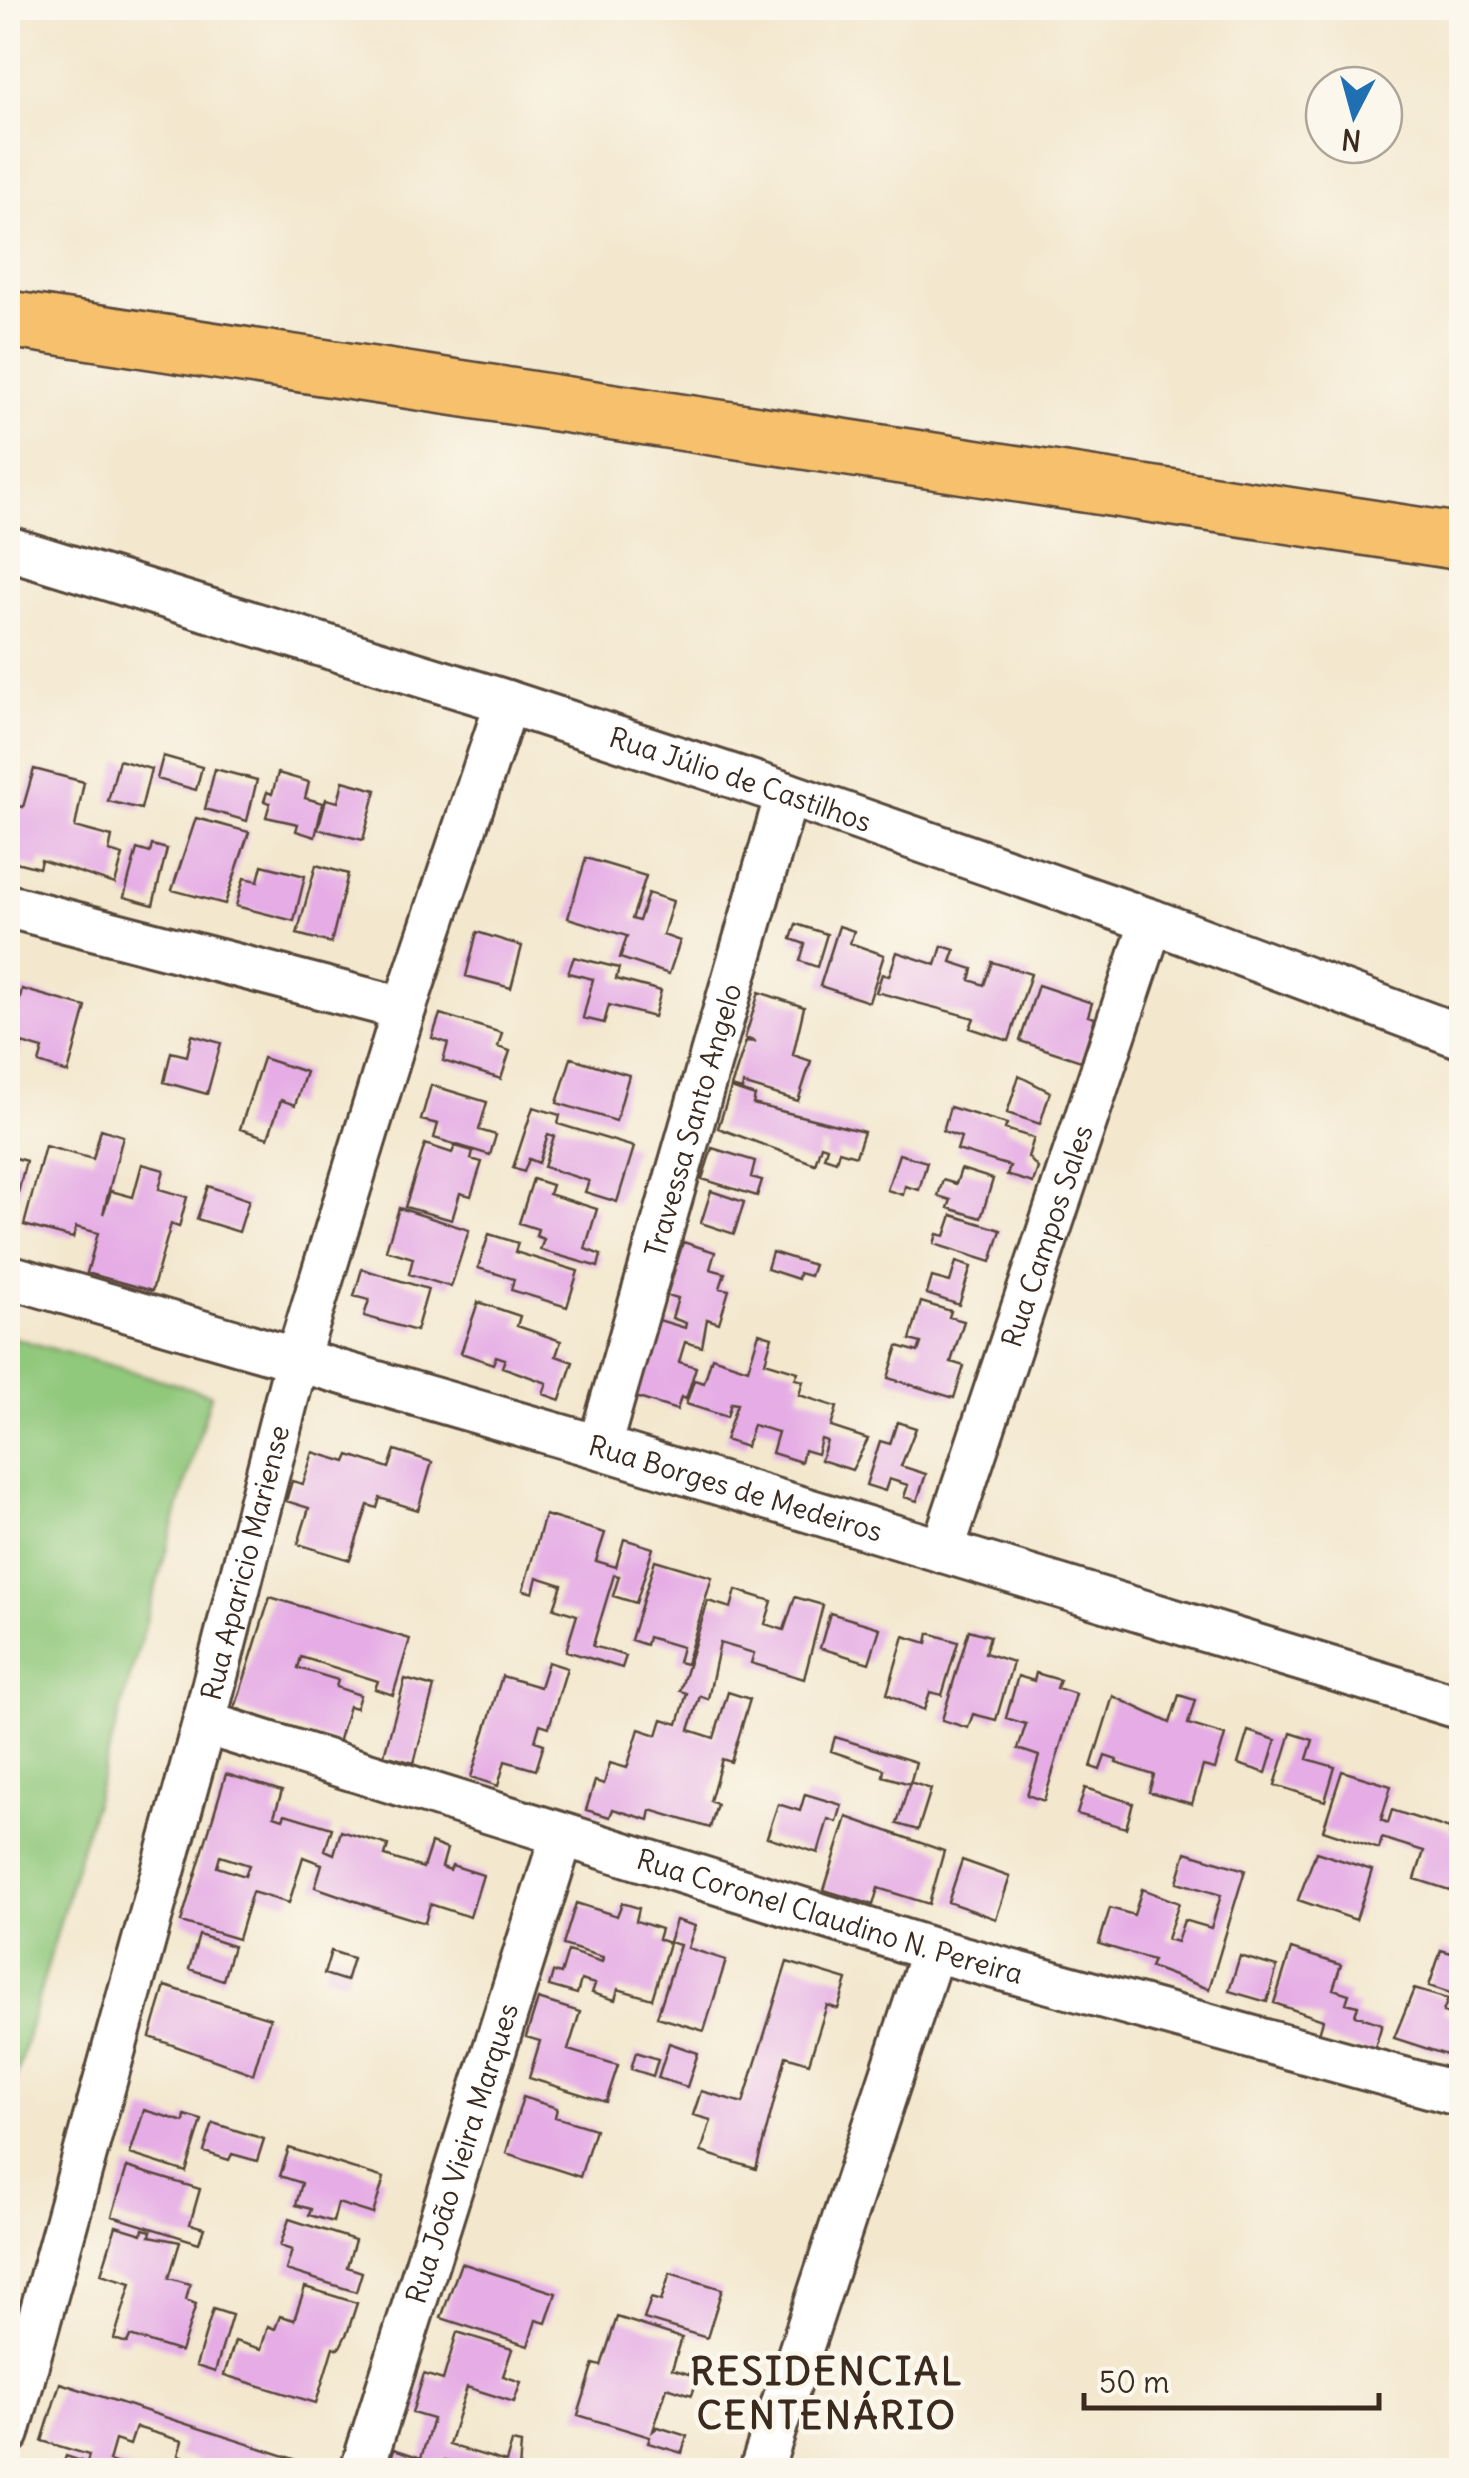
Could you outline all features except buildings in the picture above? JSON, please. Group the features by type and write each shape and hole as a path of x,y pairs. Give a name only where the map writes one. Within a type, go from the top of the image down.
{"highway":[{"path":"9,321 1462,542"}],"street":[{"name":"Rua Júlio de Castilhos","path":"8,548 507,702 786,794 1152,922 1462,1037"},
{"name":"Rua Aparicio Mariense","path":"8,2433 204,1722 297,1359 404,1008 507,702"},
{"name":"Travessa Santo Angelo","path":"599,1447 786,794"},
{"path":"8,906 404,1008"},
{"name":"Rua Campos Sales","path":"942,1551 1152,922"},
{"name":"Rua Borges de Medeiros","path":"8,1276 599,1447 1462,1708"},
{"name":"Rua Coronel Claudino N. Pereira","path":"204,1722 933,1950 1462,2096"},
{"name":"Rua João Vieira Marques","path":"362,2470 562,1836"},
{"path":"761,2470 933,1950"}],"green space":[{"path":"8,1336 211,1394 8,2104"}],"district":[{"name":"RESIDENCIAL CENTENÁRIO","path":"827,2394"}]}
